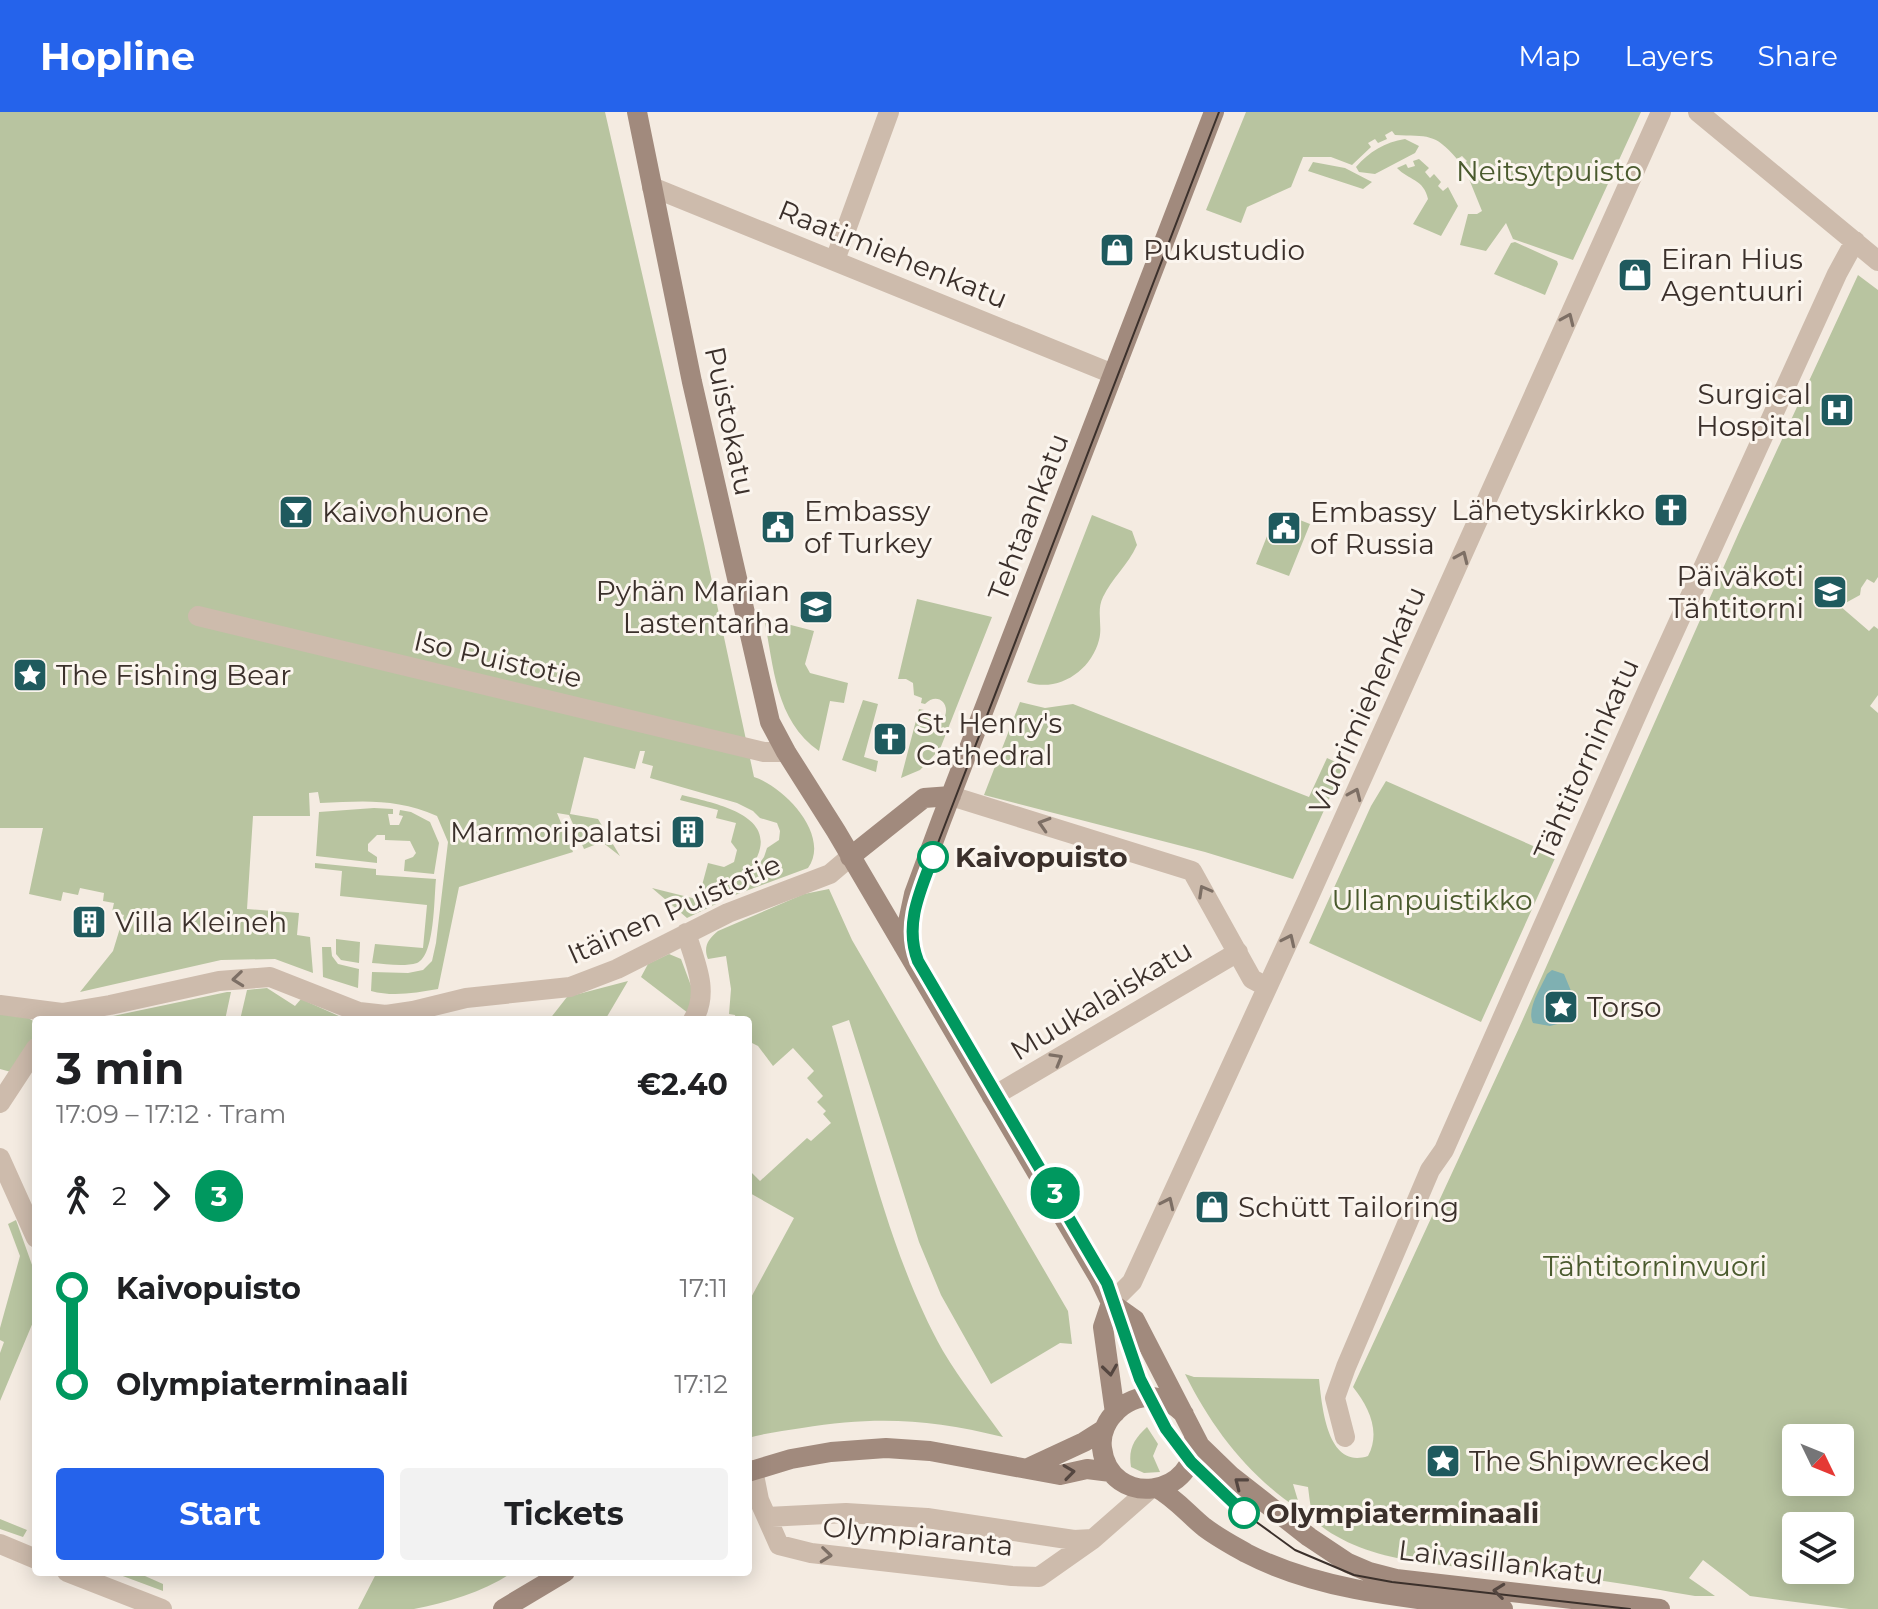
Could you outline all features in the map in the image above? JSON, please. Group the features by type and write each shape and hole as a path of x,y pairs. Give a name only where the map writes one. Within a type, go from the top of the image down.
{"street":[{"name":"Puistokatu","path":"637,112 692,382 766,712 786,752 903,945"},
{"path":"835,260 889,112"},
{"name":"Tehtaankatu","path":"903,945 914,894 1214,112"},
{"name":"Vuorimiehenkatu","path":"1111,1303 1132,1282 1661,112"},
{"path":"1698,112 1878,261"},
{"name":"Raatimiehenkatu","path":"652,187 1113,374"},
{"name":"Tähtitorninkatu","path":"1345,1437 1335,1398 1430,1170 1444,1150 1694,587 1855,241"},
{"name":"Iso Puistotie","path":"198,616 764,752 786,752"},
{"path":"850,857 924,798 951,796 1192,871 1252,979 1267,987"},
{"name":"Itäinen Puistotie","path":"378,1016 466,998 570,987 617,969 766,897 830,874 850,857"},
{"path":"686,933 702,987 701,1003 695,1016"},
{"name":"Laivasillankatu","path":"903,945 1111,1303 1135,1320 1200,1446 1224,1470 1330,1551 1369,1572 1431,1583 1660,1609"},
{"name":"Muukalaiskatu","path":"992,1097 1238,952"},
{"name":"Itäinen Puistotie","path":"63,1016 219,981 270,977 314,992 367,1016"},
{"name":"Itäinen Puistotie","path":"0,1005 54,1016"},
{"path":"0,1103 32,1054"},
{"path":"0,1158 32,1229"},
{"path":"1111,1303 1103,1327 1109,1421 1103,1455 1111,1472"},
{"name":"Laivasillankatu","path":"1109,1421 1131,1401 1149,1397 1166,1401 1190,1426"},
{"path":"1028,1468 1084,1442 1109,1421"},
{"path":"1153,1489 1172,1482 1185,1470 1193,1452 1190,1426"},
{"path":"752,1471 831,1452 886,1448 930,1451 1060,1475 1087,1469 1111,1472"},
{"name":"Laivasillankatu","path":"1111,1472 1132,1487 1153,1489 1173,1499 1207,1529 1269,1563 1363,1591 1503,1609"},
{"name":"Olympiaranta","path":"752,1477 779,1545 811,1553 1039,1577 1093,1539 1153,1489"},
{"path":"767,1517 846,1513 927,1518 1074,1540 1093,1539"},
{"path":"0,1544 32,1557"},
{"path":"77,1576 162,1609"},
{"path":"503,1609 558,1576"}],"green space":[{"path":"0,112 605,112 754,777 779,791 801,814 814,842 814,855 808,868 735,895 718,894 724,887 752,874 767,848 779,840 777,823 760,818 737,803 650,778 653,766 642,763 645,751 640,751 635,769 584,757 570,814 598,819 620,856 602,842 584,849 569,815 557,813 573,852 459,887 438,989 404,994 379,993 371,991 372,972 408,973 423,970 432,961 448,842 437,816 422,810 380,802 320,803 318,792 309,793 310,816 253,816 247,909 299,913 297,935 310,937 313,973 275,959 221,960 80,992 113,951 124,915 112,912 114,903 103,901 104,893 80,888 78,895 63,892 61,901 29,894 43,828 0,828"},
{"name":"Neitsytpuisto","path":"1246,112 1641,112 1573,260 1513,239 1506,223 1486,251 1460,245 1468,214 1482,211 1469,179 1473,175 1469,169 1465,172 1462,165 1467,161 1462,156 1457,159 1436,140 1395,135 1392,131 1385,135 1387,139 1378,143 1375,139 1368,143 1371,147 1352,165 1331,157 1303,157 1291,187 1247,207 1241,223 1206,210"},
{"path":"1405,139 1419,146 1415,153 1375,174 1359,172 1356,167 1372,152"},
{"path":"1419,159 1429,168 1425,172 1430,178 1434,174 1441,182 1438,186 1443,191 1448,187 1458,206 1441,236 1413,224 1428,199 1426,192 1397,168 1406,164 1408,168 1415,166 1413,161"},
{"path":"1313,162 1345,168 1372,182 1363,189 1308,171"},
{"path":"1511,243 1557,261 1545,295 1494,274"},
{"name":"Tähtitorninvuori","path":"1858,275 1878,290 1878,577 1874,583 1867,579 1860,595 1840,606 1869,631 1874,626 1878,629 1878,695 1870,706 1878,713 1878,1609 1849,1609 1750,1596 1703,1560 1689,1578 1715,1596 1396,1558 1344,1540 1321,1526 1313,1513 1308,1487 1293,1484 1299,1504 1297,1508 1279,1495 1232,1448 1207,1413 1185,1374 1194,1377 1319,1379 1325,1419 1335,1445 1343,1454 1354,1458 1368,1456 1373,1429 1364,1403 1353,1387 1519,1028 1740,530"},
{"path":"1277,511 1310,524 1289,576 1256,564"},
{"path":"1092,515 1132,531 1137,545 1103,597 1099,640 1089,661 1072,677 1061,682 1039,685 1027,682"},
{"path":"917,599 992,617 940,749 920,770 901,778 919,709 924,710 928,719 936,722 945,716 946,711 941,700 921,703 922,698 914,695 913,683 898,679"},
{"path":"764,618 814,631 805,664 810,673 848,683 844,703 830,701 819,751 804,738 785,708 774,673"},
{"path":"863,700 878,704 864,757 878,761 876,772 842,760"},
{"path":"1020,702 1045,708 1073,704 1309,797 1327,758 1344,766 1293,879 1205,852 984,795"},
{"name":"Ullanpuistikko","path":"1386,781 1556,856 1481,1022 1309,943 1371,806"},
{"path":"682,795 746,817 756,827 761,839 758,854 747,873 720,882 713,892 701,889 708,863 724,867 734,862 737,850 731,842 736,823 716,818 718,810 680,800"},
{"path":"393,809 393,814 388,814 390,825 399,825 403,816 399,815 400,810 430,822 439,843 434,874 404,871 405,860 416,853 410,841 385,840 385,835 377,835 368,844 368,851 377,857 377,863 316,856 319,812"},
{"path":"315,863 376,869 376,875 436,879 430,938 423,958 406,965 372,963 375,944 423,948 427,905 340,896 342,871 315,868"},
{"path":"652,888 716,904 687,918"},
{"path":"829,889 852,940 1068,1311 1072,1344 1060,1343 991,1384 941,1295 919,1242 849,1020 832,1026 892,1234 924,1314 943,1351 1003,1437 951,1426 879,1421 829,1424 752,1437 752,1296 794,1218 752,1194 752,1173 760,1181 807,1138 811,1141 831,1123 823,1114 826,1111 817,1102 823,1096 807,1078 814,1071 793,1048 773,1066 758,1046 752,1043 752,1016 729,1014 731,989 726,956 708,959 706,947 718,931 804,894"},
{"path":"336,939 360,942 359,963 341,960 336,954"},
{"path":"322,947 331,947 332,956 338,964 359,969 358,988 323,977"},
{"path":"669,954 681,959 693,991 688,1013 641,977 648,964"},
{"path":"628,981 607,1016 552,1016 567,997"},
{"path":"267,988 295,1006 301,999 339,1016 241,1016 247,990"},
{"path":"227,992 231,992 226,1016 113,1016"},
{"path":"0,1013 27,1017 32,1020 32,1046 11,1072 0,1069"},
{"path":"16,1220 32,1265 32,1325 0,1401 0,1353 4,1342 0,1340 0,1328 20,1256 8,1224"},
{"path":"1147,1427 1158,1444 1153,1456 1160,1472 1144,1473 1131,1467 1133,1445"},
{"path":"0,1519 27,1530 23,1537 0,1529"},
{"path":"123,1576 145,1576 163,1584 163,1591"},
{"path":"375,1576 507,1576 452,1600 414,1609 358,1609"}],"water":[{"path":"1552,970 1564,974 1576,1003 1565,1022 1550,1026 1533,1023 1533,1005 1547,974"}],"tram line":[{"path":"1219,112 918,895 912,924 915,954 1107,1283 1140,1379 1156,1411 1182,1452 1244,1513 1295,1550 1354,1575 1630,1609"},
{"name":"3","path":"933,857 918,895 913,918 912,938 918,961 1107,1283 1140,1379 1166,1429 1191,1462 1244,1513"}],"place":[{"name":"Pukustudio","path":"1117,250"},
{"name":"Eiran Hius Agentuuri","path":"1635,275"},
{"name":"Surgical Hospital","path":"1837,410"},
{"name":"Lähetyskirkko","path":"1671,510"},
{"name":"Kaivohuone","path":"296,512"},
{"name":"Embassy of Turkey","path":"778,527"},
{"name":"Embassy of Russia","path":"1284,528"},
{"name":"Päiväkoti Tähtitorni","path":"1830,592"},
{"name":"Pyhän Marian Lastentarha","path":"816,607"},
{"name":"The Fishing Bear","path":"30,675"},
{"name":"St. Henry's Cathedral","path":"890,739"},
{"name":"Marmoripalatsi","path":"688,832"},
{"name":"Kaivopuisto","path":"933,857"},
{"name":"Villa Kleineh","path":"89,922"},
{"name":"Torso","path":"1561,1007"},
{"name":"Schütt Tailoring","path":"1212,1207"},
{"name":"The Shipwrecked","path":"1443,1461"},
{"name":"Olympiaterminaali","path":"1244,1513"}]}
